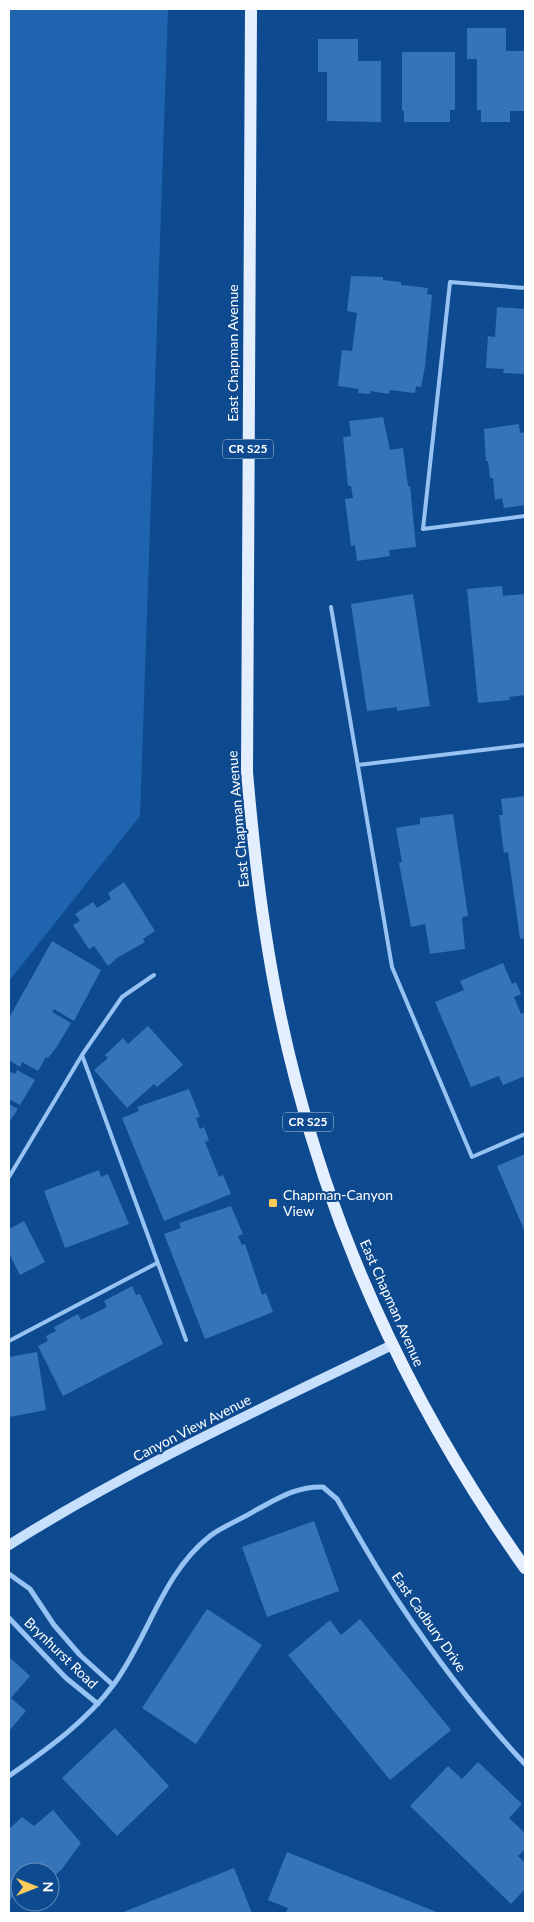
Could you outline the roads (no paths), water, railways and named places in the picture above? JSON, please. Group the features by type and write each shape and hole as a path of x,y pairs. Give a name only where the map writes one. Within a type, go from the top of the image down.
{"main road":[{"name":"East Chapman Avenue","path":"251,9 247,772 252,834 269,956 296,1082 321,1165 348,1241 392,1345 439,1436 483,1508 525,1568"}],"street":[{"name":"Canyon View Avenue","path":"9,1545 144,1467 392,1345"},
{"name":"East Cadbury Drive","path":"113,1685 142,1638 165,1590 191,1554 211,1535 277,1499 305,1487 323,1487 336,1499 399,1604 450,1674 500,1737 525,1764"},
{"name":"Brynhurst Road","path":"9,1574 30,1589 54,1625 80,1655 113,1685"},
{"name":"Brynhurst Road","path":"9,1618 66,1678 98,1704"},
{"path":"9,1776 54,1744 98,1704 113,1685"}],"lane":[{"path":"525,288 450,282 423,529 525,516"},
{"path":"331,607 392,967 472,1157 525,1134"},
{"path":"358,765 525,745"},
{"path":"9,1177 82,1055 122,997 154,975"},
{"path":"82,1055 186,1340"},
{"path":"9,1341 157,1263"}],"place":[{"name":"Chapman-Canyon View","path":"273,1203"}]}
